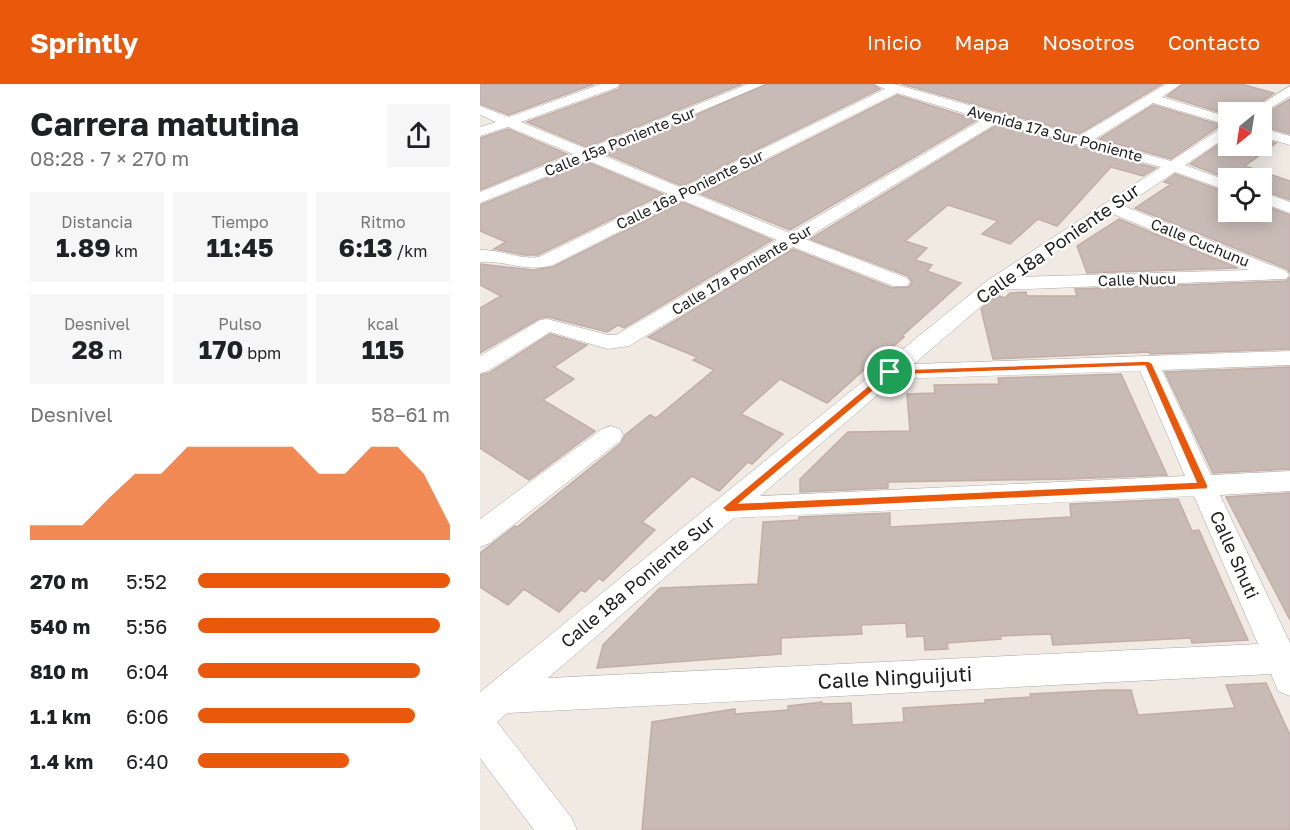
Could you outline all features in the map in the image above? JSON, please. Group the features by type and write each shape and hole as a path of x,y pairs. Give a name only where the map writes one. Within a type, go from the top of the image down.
{"street":[{"path":"480,132 613,84"},
{"name":"Calle 15a Poniente Sur","path":"480,198 759,84"},
{"path":"1079,142 1175,84"},
{"name":"Avenida 17a Sur Poniente","path":"888,86 1079,142 1173,166 1218,182"},
{"name":"Calle 16a Poniente Sur","path":"480,256 489,255 530,265 538,264 683,193 888,86"},
{"path":"1271,102 1290,90"},
{"path":"1151,98 1218,119"},
{"path":"480,110 792,240 900,282"},
{"name":"Calle 17a Poniente Sur","path":"480,366 547,325 608,342 621,341 995,118"},
{"path":"1272,135 1290,141"},
{"name":"Calle 18a Poniente Sur","path":"490,705 995,284 1218,137"},
{"path":"1272,201 1290,208"},
{"name":"Calle Cuchunu","path":"1110,207 1284,277"},
{"name":"Calle Nucu","path":"995,284 1284,277"},
{"path":"890,372 1290,358"},
{"name":"Calle Shuti","path":"1148,363 1287,666"},
{"path":"480,535 611,435"},
{"path":"727,508 1290,481"},
{"name":"Calle Ninguijuti","path":"490,705 1287,666"},
{"path":"480,729 558,830"}],"building":[{"path":"480,84 594,84 509,115 480,104"},
{"path":"621,84 742,84 587,147 527,122 619,89"},
{"path":"767,84 872,84 880,89 682,186 606,154"},
{"path":"902,84 1162,84 1079,134"},
{"path":"1183,84 1241,84 1274,93 1261,102 1218,102 1218,112 1167,96"},
{"path":"897,95 977,120 790,230 701,194"},
{"path":"1290,99 1290,134 1272,129 1272,110"},
{"path":"1153,105 1218,124 1218,127 1171,159 1099,139"},
{"path":"997,125 1156,168 1143,176 1111,167 1057,226 1038,219 1010,244 982,234 998,221 948,205 905,241 927,248 915,260 932,265 927,271 961,283 902,336 904,337 827,403 780,379 741,414 783,434 752,464 748,462 719,491 692,476 642,522 655,530 603,581 599,578 585,592 581,590 559,612 524,589 508,605 480,587 480,553 515,526 517,527 621,443 625,435 650,415 656,418 714,370 693,360 697,357 648,337 793,249 892,288 909,287 912,282 908,276 810,239"},
{"path":"508,129 567,154 480,190 480,138"},
{"path":"1218,145 1218,156 1258,156 1245,166 1251,168 1218,168 1218,175 1190,164"},
{"path":"587,162 663,194 538,255 524,255 494,249 506,242 480,231 480,205"},
{"path":"1175,174 1218,189 1218,222 1272,222 1272,209 1290,215 1290,273 1287,269 1135,208 1171,184 1164,182"},
{"path":"1272,175 1290,181 1290,200 1272,194"},
{"path":"682,202 772,240 624,328 618,325 607,332 548,317 540,318 480,353 480,308 501,296 480,285 480,264 533,270 553,267"},
{"path":"1119,219 1238,268 1087,273 1077,246"},
{"path":"1290,277 1290,349 993,359 981,309 997,295 1005,298 1010,293 1026,292 1027,296 1077,296 1075,289 1286,281"},
{"path":"550,334 587,345 554,367 574,379 543,400 595,431 529,480 480,448 480,375 489,373"},
{"path":"1290,367 1290,469 1213,473 1165,372"},
{"path":"1121,374 1167,475 888,482 888,488 800,492 800,479 848,432 910,431 907,394 935,393 934,385 999,384 998,378"},
{"path":"1290,493 1290,620 1226,497"},
{"path":"1178,499 1192,531 1199,530 1248,640 1192,643 1191,638 1053,645 1051,634 1000,636 1001,639 947,643 948,649 925,650 924,636 907,637 906,623 861,625 862,634 781,638 781,654 597,668 603,645 660,588 758,584 763,522 799,520 799,517 890,513 890,527 1071,517 1070,504"},
{"path":"1266,683 1290,735 1290,830 642,830 652,722 735,709 735,714 788,710 788,706 822,702 822,704 851,703 852,725 904,722 903,708 985,703 985,700 1031,697 1030,694 1107,690 1131,690 1138,715 1235,708 1226,685"}],"route":[{"path":"1148,363 1203,486 727,508 890,372 1148,363"}]}
